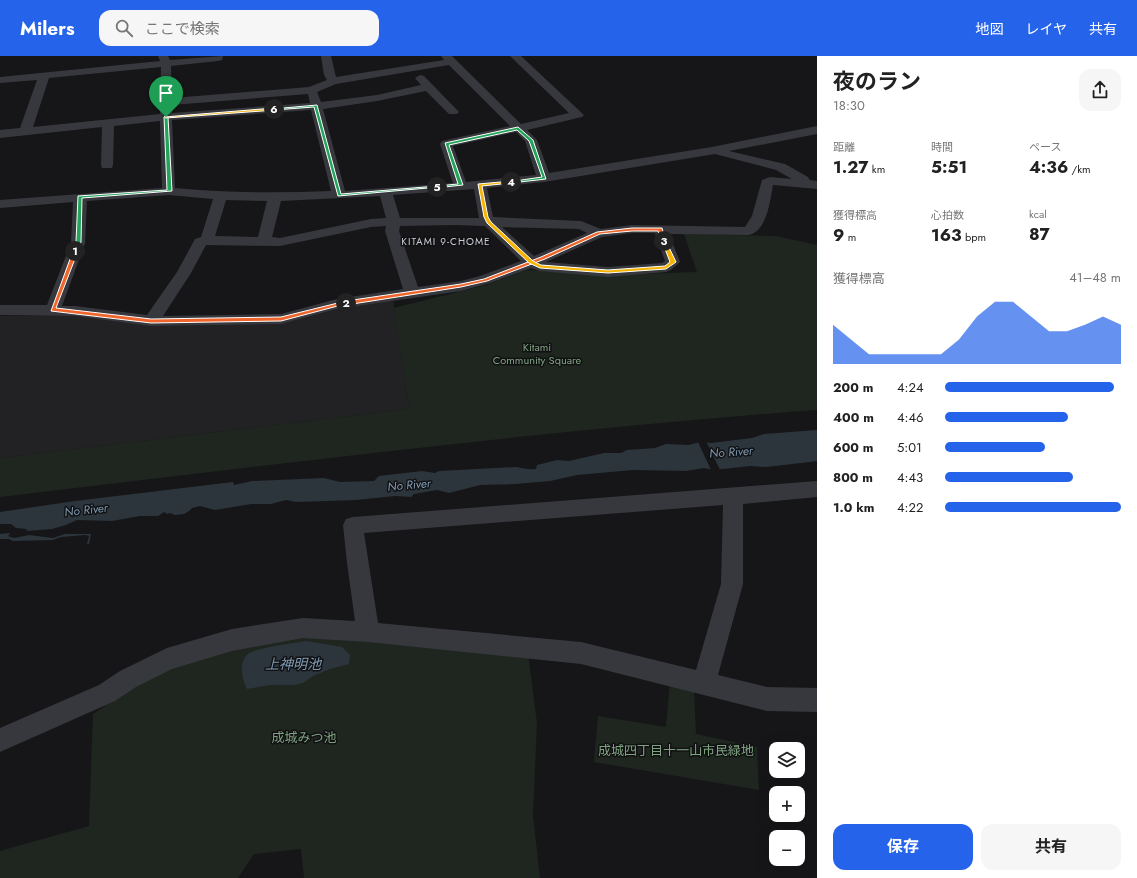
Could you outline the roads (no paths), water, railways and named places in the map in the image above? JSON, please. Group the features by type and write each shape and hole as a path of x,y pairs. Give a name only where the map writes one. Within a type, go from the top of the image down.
{"street":[{"path":"0,80 44,76 164,59 218,58 218,56"},
{"path":"326,56 329,76 333,80"},
{"path":"400,56 453,112"},
{"path":"460,185 446,144 578,115 515,56"},
{"path":"164,59 169,191"},
{"path":"166,102 312,90 315,87 330,83 333,80 448,59 531,140 544,178"},
{"path":"25,132 44,76"},
{"path":"0,134 108,122 316,106 377,98 428,87"},
{"path":"312,90 339,195"},
{"path":"106,165 108,122"},
{"path":"0,204 169,191 221,196 274,198 385,192 460,185 480,185 544,178 709,152 817,130"},
{"path":"709,152 718,164 730,166"},
{"path":"709,152 780,167 810,184"},
{"path":"0,310 53,310 151,321 281,319 337,304 485,280 599,233 632,229 660,229 677,231 749,231 753,228 759,213 767,183 770,181 810,184"},
{"path":"480,185 486,217 489,222 531,262 540,266 608,272 666,267 673,262 660,229"},
{"path":"385,192 394,222 392,231 412,293"},
{"path":"207,240 221,196"},
{"path":"53,310 78,242 80,197"},
{"path":"264,242 274,198"},
{"path":"151,321 184,273 200,242 207,240 280,242 320,235 371,223 394,222 489,222 581,225 599,233"},
{"path":"368,632 357,563 353,525 501,512 733,497 817,489"},
{"path":"704,684 732,584 734,530 733,497"},
{"path":"0,740 107,693 128,679 167,659 224,642 303,628 368,632 581,653 767,699 817,700"}],"water":[{"name":"No River","path":"817,430 817,461 810,462 766,467 750,466 714,470 704,468 686,471 633,470 577,475 550,481 480,485 449,493 437,490 414,494 411,497 395,496 356,500 296,502 286,500 271,504 251,504 215,510 200,506 192,508 184,514 175,515 164,512 158,516 140,516 112,521 77,520 52,529 27,531 26,529 16,528 11,524 0,524 0,512 75,501 233,482 234,485 252,481 324,478 340,482 374,481 379,476 422,471 435,473 439,471 516,467 536,469 537,465 557,460 569,461 604,453 621,453 627,450 655,448 666,444 689,445 700,442 711,443 752,438 764,434"},
{"path":"0,534 10,534 8,536 14,538 29,535 53,538 65,534 91,534 89,544 87,544 89,536 85,535 61,537 53,540 13,541 9,539 0,539"},
{"name":"上神明池","path":"306,641 342,647 350,655 349,664 330,669 313,676 303,683 294,685 270,685 247,689 242,676 242,666 248,654 266,648"}],"district":[{"name":"KITAMI 9-CHOME","path":"446,241"}],"park label":[{"name":"Kitami Community Square","path":"537,353"},
{"name":"成城みつ池","path":"304,737"},
{"name":"成城四丁目十一山市民緑地","path":"676,750"}]}
